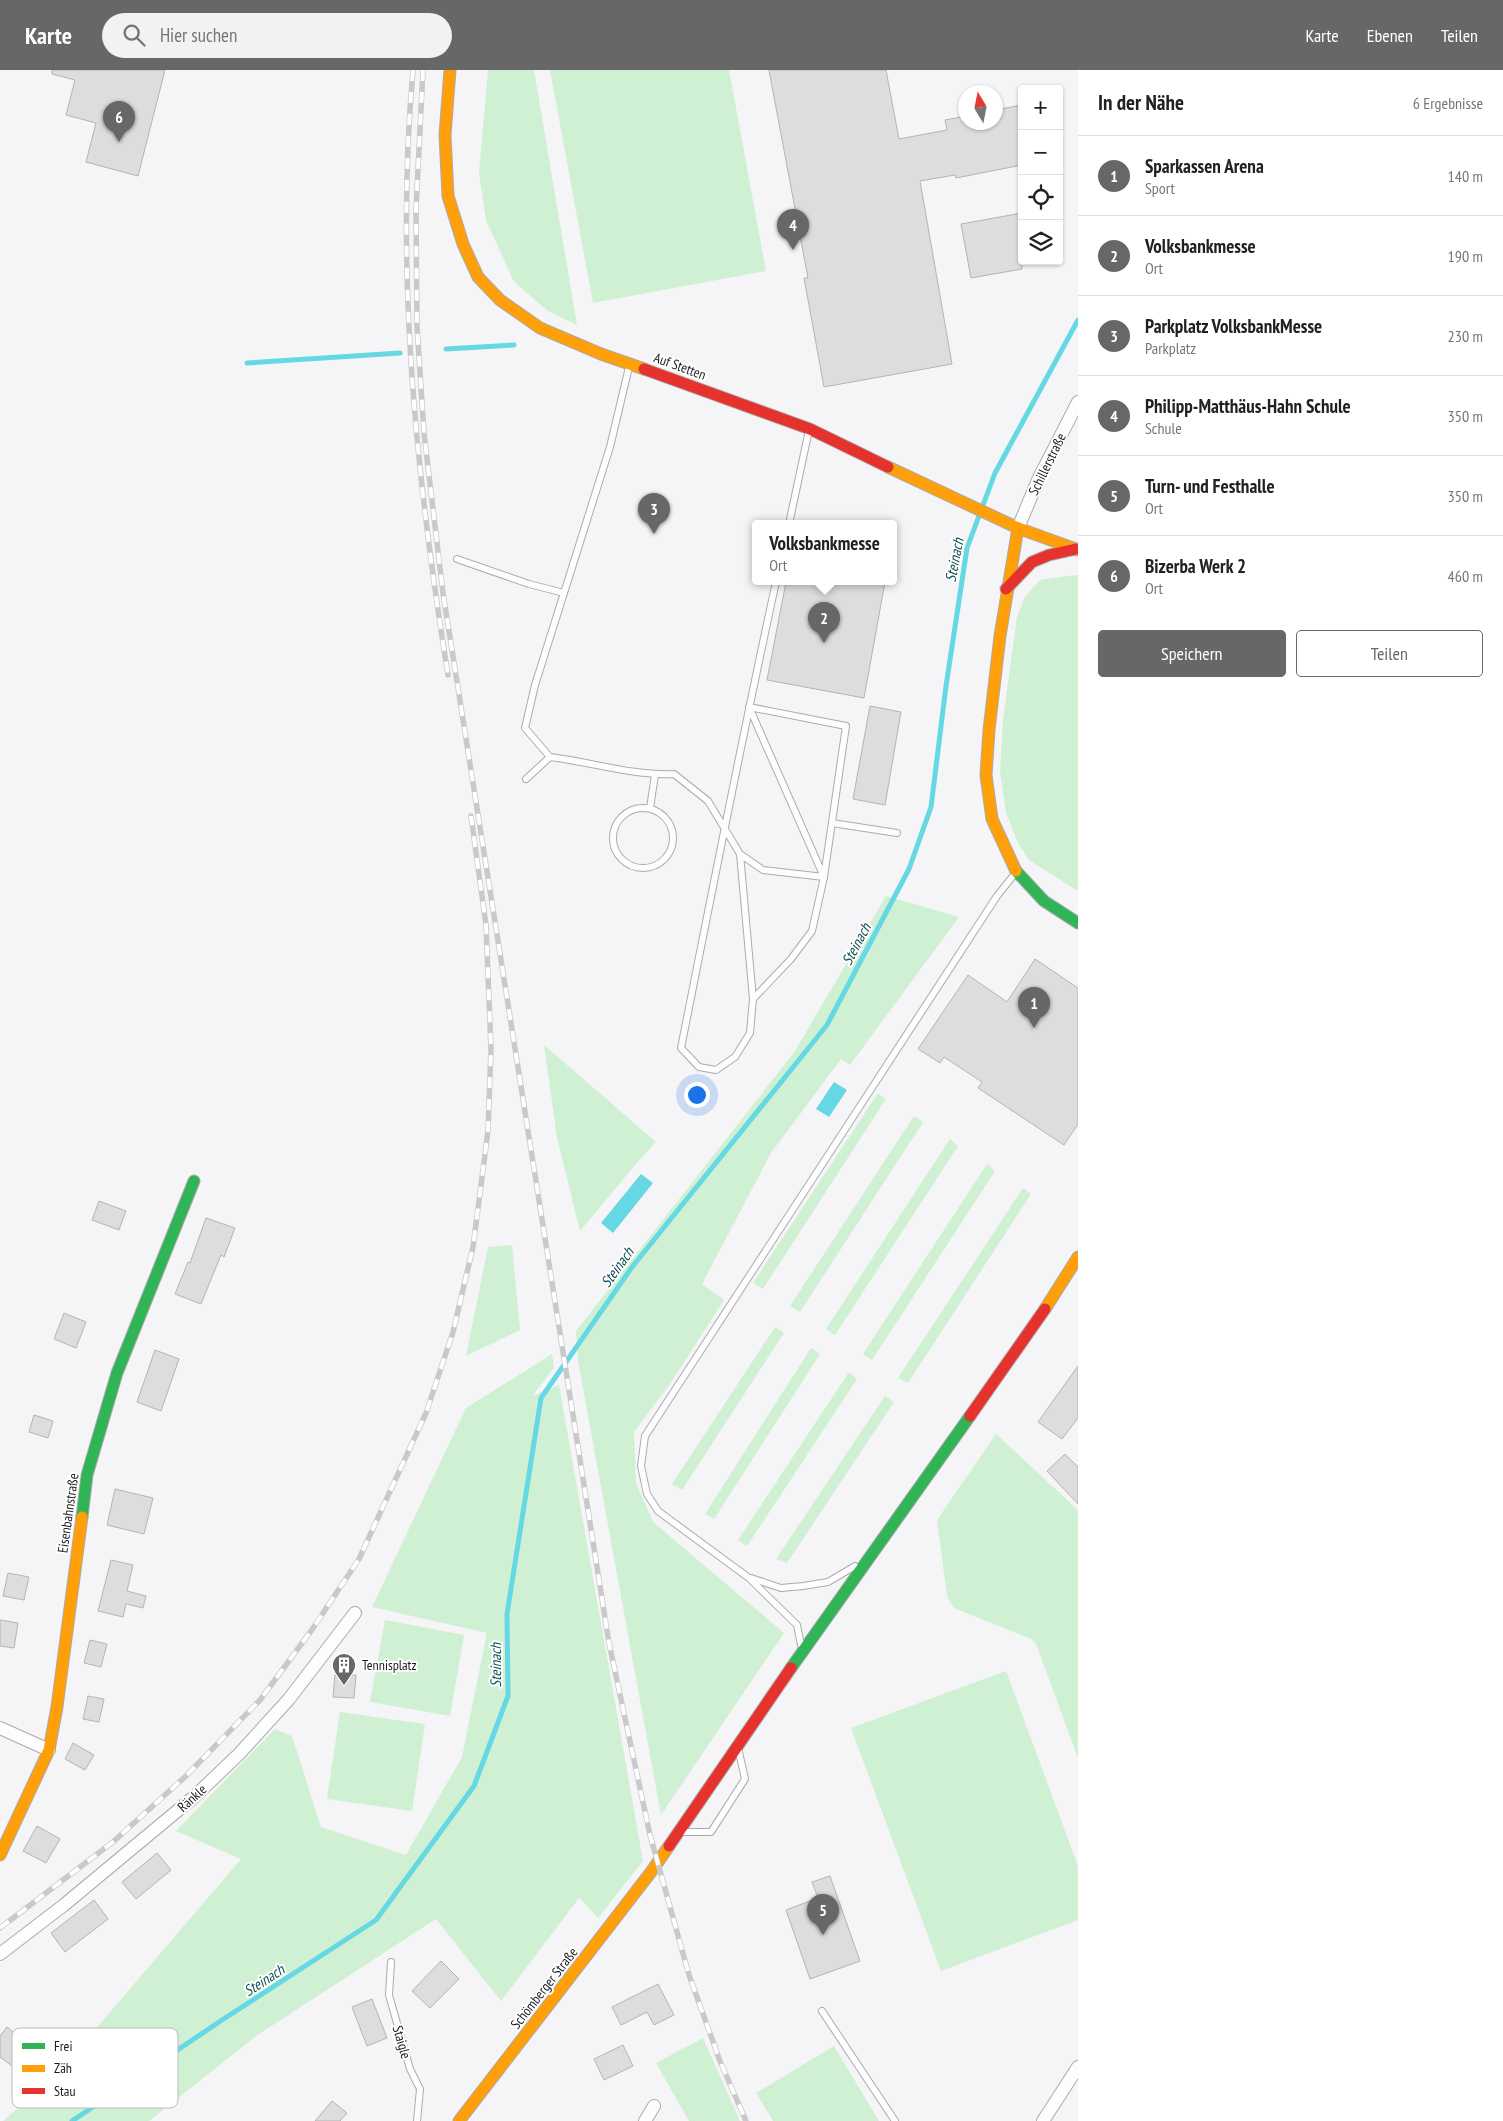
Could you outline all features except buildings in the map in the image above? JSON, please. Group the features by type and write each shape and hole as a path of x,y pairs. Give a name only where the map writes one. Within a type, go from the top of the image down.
{"main road":[{"name":"Auf Stetten","path":"450,70 445,135 448,196 463,244 478,277 500,300 540,328 630,364 810,429 953,499 986,512 1018,528 1077,549"},
{"path":"1018,528 1006,589 990,714 986,774 992,818 1004,850 1016,871 1038,898 1060,914 1078,923"},
{"path":"1006,589 1032,562 1077,549"},
{"path":"1016,871 1071,908 1078,910"},
{"name":"Eisenbahnstraße","path":"0,1856 49,1750 57,1707 87,1475 117,1373 194,1181"},
{"path":"1046,1309 1078,1256"},
{"path":"1046,1309 1078,1270"},
{"name":"Schömberger Straße","path":"458,2121 651,1872 800,1656 1046,1309"}],"street":[{"name":"Schillerstraße","path":"1018,528 1038,480 1078,402"},
{"name":"Ränkle","path":"0,1954 64,1905 171,1816 232,1760 289,1699 355,1613"},
{"path":"0,1728 49,1750"},
{"path":"1044,2121 1078,2068"},
{"path":"645,2121 654,2106"}],"lane":[{"path":"630,364 610,446 535,685 525,728 550,757 583,761 655,775 674,774 708,801 740,854 763,870 824,877"},
{"path":"790,520 810,429"},
{"path":"457,559 529,584 564,593"},
{"path":"740,854 753,999 750,1033 735,1057 716,1070 699,1067 681,1048 724,828 775,585"},
{"path":"749,707 846,726 824,877 812,931 791,959 753,999"},
{"path":"749,707 824,877"},
{"path":"526,779 550,757"},
{"path":"650,808 655,775"},
{"path":"639,808 650,808 661,814 669,822 673,833 672,845 667,856 658,864 647,867 635,867 625,862 617,853 613,842 614,830 619,820 628,812 639,808"},
{"path":"832,824 898,833"},
{"path":"800,1656 801,1644 797,1625 749,1578 658,1511 647,1494 640,1466 645,1436 997,896 1016,871"},
{"path":"749,1578 781,1588 828,1582 870,1557"},
{"path":"678,1832 711,1832 745,1779 737,1747"},
{"name":"Staigle","path":"391,1962 389,1995 410,2069 420,2089 417,2121"},
{"path":"822,2012 895,2121"}],"green space":[{"path":"488,70 534,70 577,325 548,311 514,282 486,220 479,173"},
{"path":"550,70 729,70 766,271 593,303"},
{"path":"1078,575 1078,891 1029,860 1018,843 1006,813 1000,772 1003,720 1017,617 1025,597 1040,580"},
{"path":"886,896 959,917 850,1065 841,1059 771,1153 702,1284 724,1300 672,1381 634,1432 636,1483 653,1522 784,1633 661,1815 578,1361 576,1331 795,1051"},
{"path":"544,1045 656,1142 580,1231 557,1138"},
{"path":"878,1093 886,1099 763,1289 753,1283"},
{"path":"914,1116 923,1122 800,1312 790,1306"},
{"path":"950,1139 958,1146 835,1335 826,1329"},
{"path":"987,1164 995,1171 872,1360 863,1354"},
{"path":"1023,1188 1031,1194 908,1383 898,1378"},
{"path":"512,1245 520,1330 466,1356 488,1247"},
{"path":"775,1327 784,1333 682,1490 672,1484"},
{"path":"811,1348 820,1354 714,1519 705,1514"},
{"path":"552,1354 554,1368 532,1396 559,1385 643,1861 598,1918 579,1898 501,2001 436,1919 256,2036 178,2098 178,2028 96,2028 241,1859 176,1831 275,1729 292,1736 321,1827 406,1855 462,1757 487,1633 372,1607 466,1408"},
{"path":"849,1372 857,1379 747,1546 738,1540"},
{"path":"885,1396 894,1402 787,1563 776,1559"},
{"path":"996,1434 1078,1510 1078,1758 1036,1644 1031,1639 954,1608 947,1596 937,1520"},
{"path":"385,1620 464,1635 450,1716 370,1702"},
{"path":"1006,1671 1078,1866 1078,1920 941,1971 851,1728"},
{"path":"340,1712 425,1724 412,1811 327,1799"},
{"path":"703,2038 740,2121 689,2121 656,2063"},
{"path":"834,2046 879,2121 773,2121 756,2093"},
{"path":"18,2108 165,2108 149,2121 3,2121"}],"water":[{"path":"834,1082 847,1090 829,1117 816,1109"},
{"path":"641,1174 653,1183 613,1233 601,1223"}],"waterway":[{"name":"Steinach","path":"178,2050 376,1920 474,1786 508,1696 507,1614 541,1398 632,1267 827,1025 909,869 931,807 946,686 967,548 995,473 1078,320"},
{"path":"446,349 514,345"},
{"path":"247,363 400,353"},
{"name":"Steinach","path":"72,2121 91,2108"}],"railway":[{"path":"413,70 406,222 412,374 426,525 448,675"},
{"path":"423,70 416,209 417,327 424,433 443,593 609,1643 650,1835 689,1975 720,2061 746,2121"},
{"path":"0,1928 113,1842 187,1775 260,1700 311,1631 359,1559 426,1413 453,1332 473,1247 488,1131 491,1049 486,925 471,816"}],"traffic: fast":[{"path":"1016,871 1044,901 1078,923"},
{"path":"82,1517 87,1475 117,1373 194,1181"},
{"path":"791,1668 970,1416"}],"traffic: slow":[{"path":"450,70 445,135 448,196 463,244 478,277 500,300 540,328 601,354 644,369"},
{"path":"888,467 1018,528"},
{"path":"1016,871 992,819 986,775 989,730 1000,636 1018,528 1078,550"},
{"path":"1045,1309 1078,1257"},
{"path":"0,1855 49,1750 57,1707 82,1517"},
{"path":"459,2121 669,1846"}],"traffic: jam":[{"path":"644,369 810,429 888,467"},
{"path":"1006,589 1032,562 1049,555 1076,549"},
{"path":"970,1416 1045,1309"},
{"path":"669,1846 791,1668"}],"place":[{"name":"Bizerba Werk 2","path":"119,142"},
{"name":"Philipp-Matthäus-Hahn Schule","path":"793,250"},
{"name":"Parkplatz VolksbankMesse","path":"654,534"},
{"name":"Volksbankmesse","path":"824,643"},
{"name":"Sparkassen Arena","path":"1034,1028"},
{"name":"Tennisplatz","path":"344,1686"},
{"name":"Turn- und Festhalle","path":"823,1935"}]}
